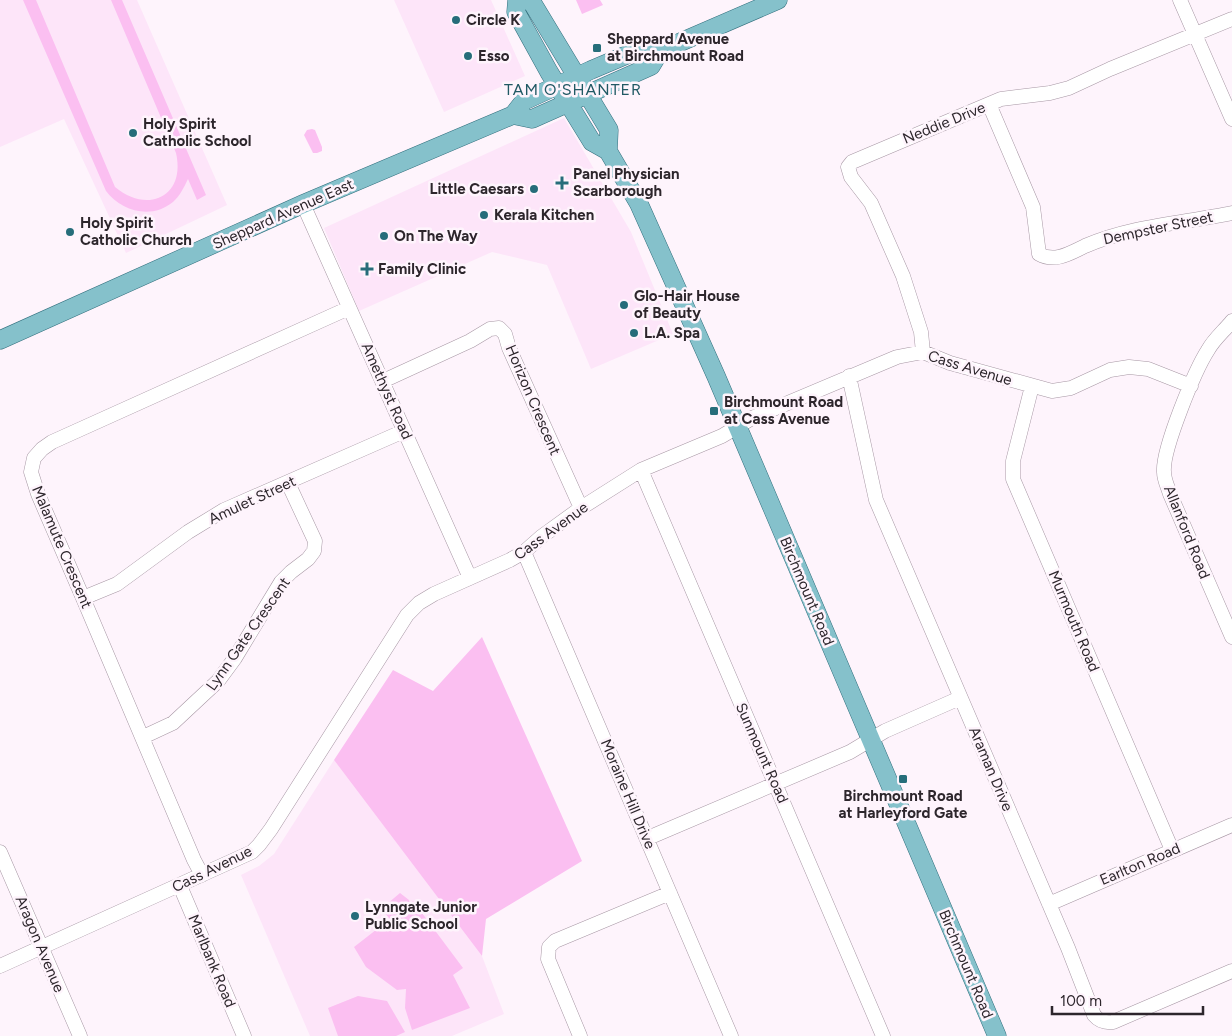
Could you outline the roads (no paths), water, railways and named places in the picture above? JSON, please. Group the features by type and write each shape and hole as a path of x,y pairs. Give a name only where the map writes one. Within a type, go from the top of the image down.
{"main road":[{"name":"Birchmount Road","path":"518,0 516,12 520,21 558,86 592,142 608,151 639,204 716,376 997,1036"},
{"name":"Birchmount Road","path":"528,0 533,4 609,130 608,151"},
{"name":"Sheppard Avenue East","path":"0,340 303,204 513,116 524,101 576,77 643,48 660,51 778,0"},
{"name":"Sheppard Avenue East","path":"513,116 532,119 651,66 660,51"}],"street":[{"path":"1180,0 1232,119"},
{"name":"Neddie Drive","path":"923,352 921,332 903,276 871,203 851,177 848,167 855,160 989,104 1010,96 1050,93 1069,88 1110,69 1232,19"},
{"name":"Dempster Street","path":"989,104 1033,207 1036,245 1039,254 1043,257 1051,259 1060,257 1109,236 1232,213"},
{"name":"Amethyst Road","path":"303,204 470,578"},
{"name":"Malamute Crescent","path":"202,875 38,494 31,472 34,458 52,442 350,308"},
{"name":"Allanford Road","path":"1232,321 1208,350 1173,431 1164,462 1164,472 1170,494 1232,637"},
{"name":"Horizon Crescent","path":"383,381 470,341 490,329 499,328 505,334 509,348 581,508"},
{"name":"Cass Avenue","path":"0,966 252,852 259,845 407,615 419,603 434,594 524,552 581,508 641,470 722,436 737,426 849,376 897,357 923,352 950,363 1052,391 1071,388 1110,370 1129,367 1148,369 1192,386"},
{"name":"Araman Drive","path":"849,376 876,500 1049,904 1094,1015 1098,1020 1105,1023 1124,1018 1232,971"},
{"name":"Murmouth Road","path":"1032,386 1014,455 1013,479 1172,850"},
{"name":"Amulet Street","path":"83,598 117,584 188,532 224,510 404,431"},
{"name":"Sunmount Road","path":"641,470 883,1036"},
{"name":"Lynn Gate Crescent","path":"142,737 173,723 218,681 235,658 281,582 308,559 314,551 315,541 288,483"},
{"name":"Moraine Hill Drive","path":"524,552 648,838 731,1036"},
{"path":"648,838 850,752 888,729 960,698"},
{"name":"Earlton Road","path":"1049,904 1232,825"},
{"name":"Aragon Avenue","path":"0,852 80,1036"},
{"name":"Marlbank Road","path":"180,886 244,1036"},
{"path":"580,1036 548,959 549,947 555,941 670,893"}],"place":[{"name":"Circle K","path":"456,20"},
{"name":"Sheppard Avenue at Birchmount Road","path":"597,48"},
{"name":"Esso","path":"468,56"},
{"name":"Holy Spirit Catholic School","path":"133,133"},
{"name":"Panel Physician Scarborough","path":"562,183"},
{"name":"Little Caesars","path":"534,189"},
{"name":"Kerala Kitchen","path":"484,215"},
{"name":"Holy Spirit Catholic Church","path":"70,232"},
{"name":"On The Way","path":"384,236"},
{"name":"Family Clinic","path":"367,269"},
{"name":"Glo-Hair House of Beauty","path":"624,305"},
{"name":"L.A. Spa","path":"634,333"},
{"name":"Birchmount Road at Cass Avenue","path":"714,411"},
{"name":"Birchmount Road at Harleyford Gate","path":"903,779"},
{"name":"Lynngate Junior Public School","path":"355,916"}],"district":[{"name":"TAM O'SHANTER","path":"573,89"}]}
